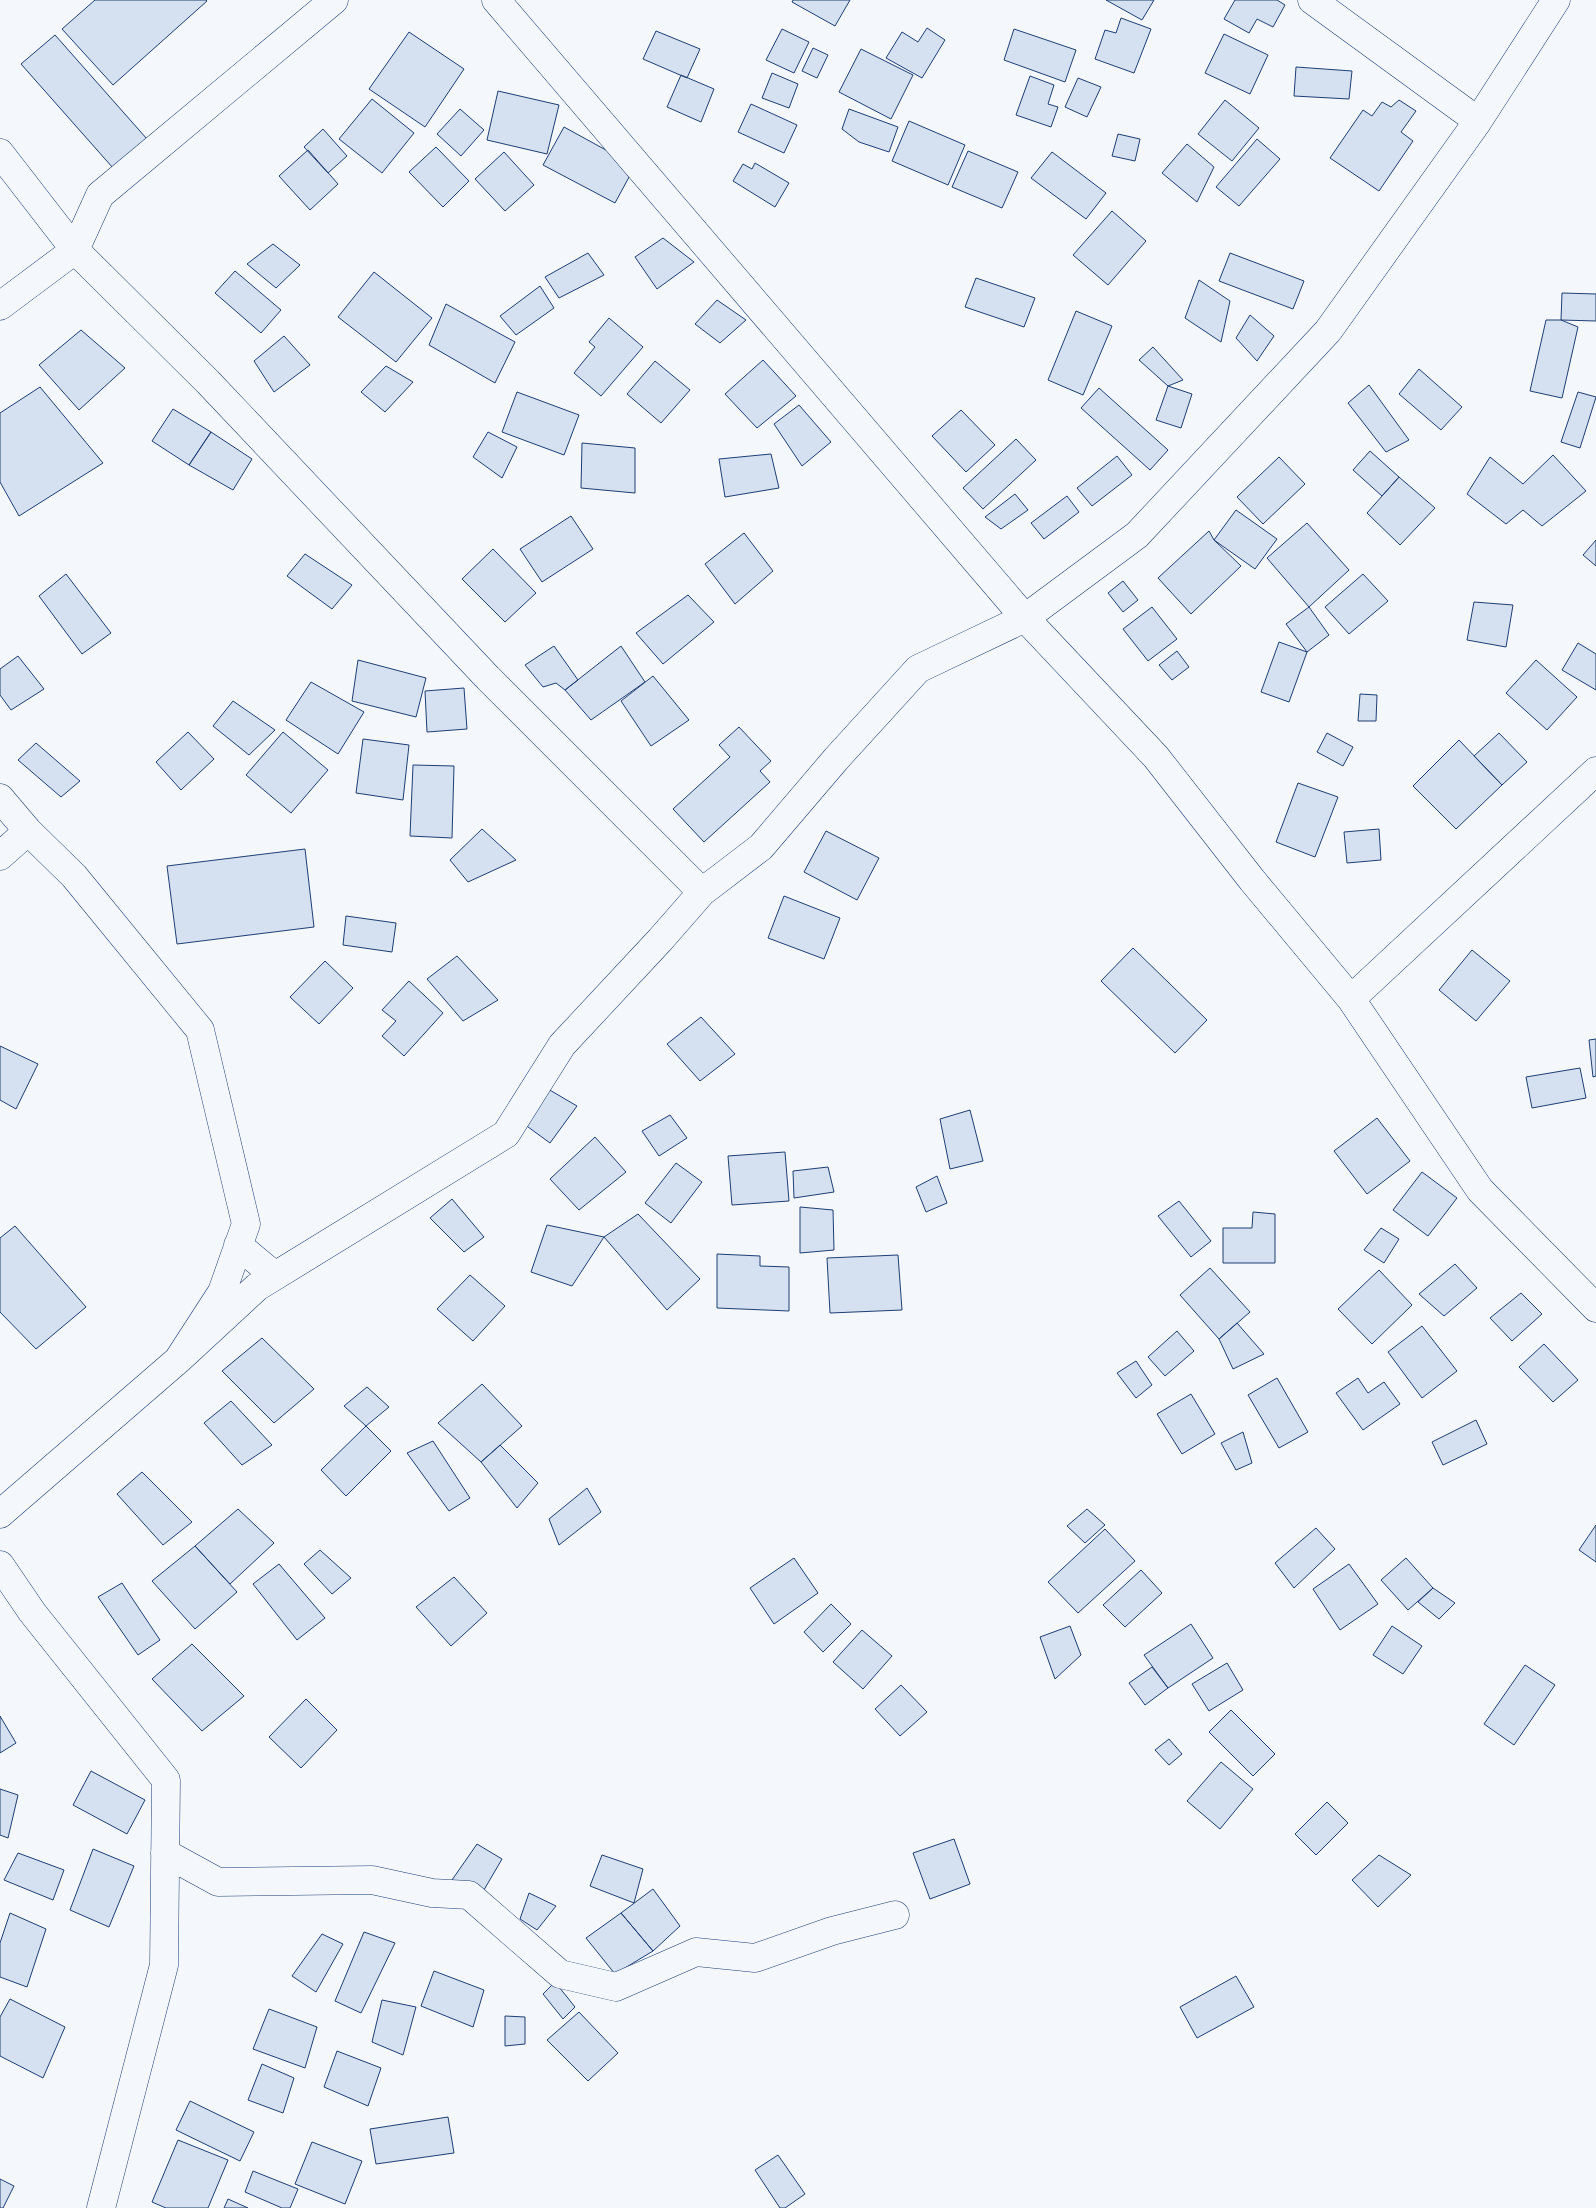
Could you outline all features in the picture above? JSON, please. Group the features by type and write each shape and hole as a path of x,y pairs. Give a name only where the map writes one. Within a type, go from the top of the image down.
{"street":[{"path":"0,306 75,250 100,195 334,0"},
{"path":"496,0 1025,618 1156,757 1252,880 1351,999 1480,1190 1596,1308"},
{"path":"1312,0 1478,121"},
{"path":"0,1514 178,1360 257,1287 506,1134 562,1045 702,892 761,846 836,759 918,669 1025,618 1137,535 1328,331 1478,121 1556,0"},
{"path":"0,154 75,250 208,382 488,678 702,892"},
{"path":"1351,999 1596,771"},
{"path":"0,798 28,831 74,876 200,1030 246,1224 222,1292 178,1360"},
{"path":"0,856 28,831"},
{"path":"238,1245 275,1276"},
{"path":"0,1565 32,1612 166,1780 164,1965 101,2208"},
{"path":"166,1853 218,1882 372,1880 432,1893 469,1895 560,1974 616,1987 696,1952 755,1958 832,1931 895,1915"}],"building":[{"path":"95,0 207,1 113,85 62,29"},
{"path":"793,0 850,0 835,26 792,2"},
{"path":"1106,0 1154,0 1142,20"},
{"path":"1235,0 1277,0 1285,5 1273,27 1257,19 1249,33 1224,19"},
{"path":"1121,18 1151,29 1134,73 1095,59 1105,30 1116,33"},
{"path":"927,28 945,40 922,78 886,58 902,32 918,42"},
{"path":"782,29 809,42 794,73 766,60"},
{"path":"1014,29 1076,50 1065,82 1004,60"},
{"path":"656,31 700,49 687,78 643,59"},
{"path":"409,32 464,69 425,127 369,89"},
{"path":"1224,34 1268,55 1250,94 1205,73"},
{"path":"55,35 147,139 113,168 21,64"},
{"path":"813,48 828,55 817,78 802,71"},
{"path":"861,49 913,75 891,119 839,92"},
{"path":"1296,67 1352,71 1349,99 1294,96"},
{"path":"772,73 798,84 789,108 762,98"},
{"path":"681,75 714,89 701,122 667,107"},
{"path":"1030,76 1054,85 1048,104 1058,107 1051,127 1016,115"},
{"path":"1078,78 1101,87 1087,117 1065,107"},
{"path":"498,91 559,105 547,154 487,140"},
{"path":"372,99 414,133 382,173 339,139"},
{"path":"1225,100 1259,128 1232,161 1198,134"},
{"path":"1399,100 1416,111 1401,132 1413,141 1379,191 1330,158 1363,110 1372,116 1382,102 1391,107"},
{"path":"751,104 797,125 784,153 738,132"},
{"path":"460,109 484,130 461,156 437,134"},
{"path":"849,109 898,127 889,152 859,142 842,129"},
{"path":"909,121 965,145 948,185 892,161"},
{"path":"564,127 635,166 615,203 543,165"},
{"path":"323,129 347,156 328,173 304,147"},
{"path":"1118,134 1140,139 1135,161 1112,156"},
{"path":"1257,139 1280,159 1239,206 1216,187"},
{"path":"1187,144 1214,167 1197,202 1162,173"},
{"path":"436,147 469,181 443,207 409,172"},
{"path":"308,150 338,184 310,210 279,176"},
{"path":"968,151 1018,172 1002,208 952,187"},
{"path":"504,152 534,185 505,211 475,179"},
{"path":"1052,152 1106,193 1086,219 1031,178"},
{"path":"755,163 789,183 775,207 733,181 743,164 752,169"},
{"path":"1112,211 1146,241 1108,285 1073,255"},
{"path":"663,238 694,262 657,289 635,257"},
{"path":"273,244 300,265 276,288 247,264"},
{"path":"588,253 604,275 559,298 545,277"},
{"path":"1230,253 1304,281 1293,309 1219,281"},
{"path":"235,271 281,310 261,333 215,293"},
{"path":"374,272 432,318 396,362 338,317"},
{"path":"976,278 1035,298 1024,327 965,307"},
{"path":"1199,280 1230,301 1221,342 1185,318"},
{"path":"540,286 554,308 516,335 500,316"},
{"path":"1562,293 1596,294 1596,321 1561,320"},
{"path":"717,300 746,320 720,343 695,324"},
{"path":"446,304 515,342 495,383 429,345"},
{"path":"1076,311 1112,326 1083,395 1048,380"},
{"path":"1250,315 1274,336 1257,361 1236,338"},
{"path":"609,318 643,347 601,396 574,373 595,347 589,342"},
{"path":"1546,320 1561,320 1578,327 1562,398 1530,391"},
{"path":"81,330 125,368 79,410 39,365"},
{"path":"284,336 310,365 274,392 254,361"},
{"path":"1153,347 1183,380 1168,386 1139,360"},
{"path":"763,360 796,396 757,428 725,394"},
{"path":"655,361 690,390 661,423 627,394"},
{"path":"386,366 413,382 385,412 361,392"},
{"path":"1419,369 1462,407 1441,430 1399,394"},
{"path":"1369,385 1409,440 1386,452 1348,403"},
{"path":"1168,386 1192,394 1181,428 1156,420"},
{"path":"40,387 103,463 19,516 0,482 0,413"},
{"path":"1099,388 1168,450 1150,470 1081,408"},
{"path":"517,392 579,415 564,455 502,432"},
{"path":"1578,392 1596,397 1580,448 1561,442"},
{"path":"799,405 831,442 802,466 774,424"},
{"path":"173,409 211,432 189,465 152,441"},
{"path":"961,410 995,445 966,472 932,436"},
{"path":"211,432 252,459 233,490 189,465"},
{"path":"488,432 517,447 502,478 473,457"},
{"path":"1016,439 1036,460 983,509 963,488"},
{"path":"582,443 635,448 635,493 581,488"},
{"path":"1370,451 1399,477 1382,496 1353,470"},
{"path":"771,454 779,488 725,497 719,459"},
{"path":"1553,455 1586,491 1542,526 1523,510 1506,524 1467,494 1490,457 1523,484"},
{"path":"1117,456 1132,475 1092,506 1077,488"},
{"path":"1279,457 1305,484 1263,524 1237,497"},
{"path":"1399,477 1435,508 1400,545 1367,513"},
{"path":"1015,494 1028,510 1001,529 985,517"},
{"path":"1067,496 1079,512 1044,539 1031,523"},
{"path":"1236,510 1277,539 1255,569 1214,540"},
{"path":"571,516 593,549 542,582 520,549"},
{"path":"1307,523 1349,570 1309,607 1267,558"},
{"path":"1209,531 1214,540 1241,566 1191,614 1158,578"},
{"path":"744,533 773,571 735,604 705,564"},
{"path":"1596,540 1596,566 1583,555"},
{"path":"493,549 536,593 505,622 462,579"},
{"path":"305,554 352,585 332,609 287,576"},
{"path":"66,574 111,633 82,654 39,596"},
{"path":"1363,574 1388,601 1349,634 1325,607"},
{"path":"1123,581 1138,600 1123,612 1108,593"},
{"path":"688,595 714,622 663,664 636,633"},
{"path":"1474,602 1513,605 1506,647 1467,640"},
{"path":"1152,607 1177,639 1148,661 1123,629"},
{"path":"1309,607 1329,635 1307,652 1286,624"},
{"path":"1279,642 1307,652 1289,702 1261,692"},
{"path":"1578,643 1596,654 1596,690 1562,670"},
{"path":"554,646 578,680 565,690 556,683 543,687 525,665"},
{"path":"621,646 645,682 591,720 565,690"},
{"path":"1177,651 1189,667 1172,680 1159,665"},
{"path":"18,656 44,689 11,710 0,695 0,669"},
{"path":"358,660 426,678 416,717 352,701"},
{"path":"1536,660 1577,697 1547,730 1506,693"},
{"path":"653,676 689,720 651,746 621,701"},
{"path":"311,682 364,712 338,754 286,720"},
{"path":"464,688 467,729 427,732 425,691"},
{"path":"1360,694 1377,695 1376,721 1358,721"},
{"path":"233,701 275,730 249,755 213,726"},
{"path":"739,727 771,761 760,771 770,782 704,842 673,809 730,757 719,745"},
{"path":"188,732 214,759 181,790 156,762"},
{"path":"283,732 328,770 291,813 246,775"},
{"path":"1327,733 1353,747 1343,766 1317,752"},
{"path":"1499,733 1527,762 1502,785 1474,756"},
{"path":"363,739 409,745 403,800 356,793"},
{"path":"1459,740 1502,785 1456,829 1413,786"},
{"path":"36,743 80,781 61,797 18,760"},
{"path":"413,765 454,766 452,838 410,836"},
{"path":"1298,783 1338,797 1315,857 1276,842"},
{"path":"482,829 516,860 468,882 450,860"},
{"path":"1379,829 1381,860 1347,863 1344,832"},
{"path":"826,831 879,858 857,900 804,872"},
{"path":"305,849 314,927 177,944 167,866"},
{"path":"784,896 840,918 824,959 768,938"},
{"path":"346,916 396,923 392,952 343,945"},
{"path":"1133,948 1207,1020 1175,1053 1101,981"},
{"path":"1472,950 1510,981 1476,1021 1439,990"},
{"path":"457,956 498,1000 463,1021 427,979"},
{"path":"325,961 353,988 319,1024 290,997"},
{"path":"409,981 443,1013 404,1056 382,1036 396,1021 382,1010"},
{"path":"701,1017 735,1054 700,1081 667,1044"},
{"path":"1596,1039 1596,1076 1593,1077 1589,1040"},
{"path":"0,1046 38,1064 16,1109 0,1100"},
{"path":"1580,1068 1586,1098 1532,1108 1526,1077"},
{"path":"548,1089 577,1106 550,1143 524,1124"},
{"path":"970,1110 983,1161 950,1169 940,1119"},
{"path":"670,1115 687,1138 659,1156 642,1131"},
{"path":"1377,1118 1410,1161 1367,1194 1334,1151"},
{"path":"595,1137 626,1172 579,1210 550,1179"},
{"path":"785,1152 789,1201 732,1205 728,1156"},
{"path":"676,1163 702,1182 671,1223 645,1203"},
{"path":"828,1167 834,1192 794,1198 793,1171"},
{"path":"1422,1172 1457,1198 1428,1236 1393,1210"},
{"path":"937,1176 947,1203 926,1212 916,1187"},
{"path":"452,1199 484,1237 464,1252 430,1218"},
{"path":"1179,1201 1211,1241 1191,1257 1158,1216"},
{"path":"800,1207 833,1210 834,1250 800,1253"},
{"path":"1253,1212 1275,1214 1275,1263 1223,1263 1223,1228 1252,1228"},
{"path":"638,1214 700,1279 667,1310 604,1237"},
{"path":"547,1225 604,1237 572,1286 531,1272"},
{"path":"15,1226 86,1307 36,1349 0,1312 0,1238"},
{"path":"1381,1228 1399,1239 1384,1263 1364,1250"},
{"path":"717,1254 760,1256 760,1266 789,1267 789,1311 717,1308"},
{"path":"898,1255 902,1310 830,1313 827,1258"},
{"path":"1455,1264 1477,1288 1444,1316 1419,1294"},
{"path":"1210,1268 1250,1312 1219,1339 1180,1295"},
{"path":"1379,1270 1412,1305 1372,1344 1338,1309"},
{"path":"470,1275 505,1306 473,1341 437,1309"},
{"path":"1521,1293 1542,1314 1512,1341 1490,1318"},
{"path":"1237,1323 1264,1354 1233,1369 1219,1339"},
{"path":"1422,1326 1457,1371 1422,1398 1388,1352"},
{"path":"1177,1331 1194,1351 1165,1376 1148,1357"},
{"path":"262,1338 314,1389 274,1423 222,1371"},
{"path":"1544,1344 1578,1380 1553,1402 1519,1367"},
{"path":"1136,1361 1152,1385 1136,1398 1117,1373"},
{"path":"1277,1378 1308,1432 1279,1448 1248,1395"},
{"path":"1358,1378 1368,1393 1384,1382 1400,1404 1363,1430 1336,1393"},
{"path":"482,1384 522,1426 481,1462 438,1423"},
{"path":"367,1387 389,1407 366,1426 344,1406"},
{"path":"1191,1394 1215,1434 1182,1454 1157,1414"},
{"path":"231,1401 272,1445 242,1465 204,1423"},
{"path":"1476,1420 1487,1444 1443,1465 1432,1442"},
{"path":"366,1426 391,1451 346,1496 321,1470"},
{"path":"1243,1432 1252,1463 1236,1470 1221,1443"},
{"path":"433,1441 470,1498 449,1511 407,1453"},
{"path":"500,1445 538,1483 517,1508 481,1462"},
{"path":"142,1472 192,1522 163,1545 117,1494"},
{"path":"587,1488 601,1512 559,1545 549,1519"},
{"path":"238,1509 274,1543 230,1584 195,1546"},
{"path":"1087,1509 1105,1525 1085,1543 1067,1526"},
{"path":"1596,1525 1596,1562 1579,1550"},
{"path":"1316,1528 1335,1549 1294,1588 1275,1563"},
{"path":"1105,1529 1135,1561 1078,1613 1048,1582"},
{"path":"195,1546 237,1592 195,1629 152,1581"},
{"path":"320,1550 351,1578 332,1594 304,1564"},
{"path":"794,1558 818,1593 774,1624 750,1588"},
{"path":"1406,1558 1433,1588 1408,1610 1381,1580"},
{"path":"279,1564 325,1618 297,1640 253,1584"},
{"path":"1349,1564 1378,1604 1340,1630 1313,1589"},
{"path":"1141,1570 1162,1593 1125,1627 1103,1605"},
{"path":"454,1577 487,1613 451,1646 416,1607"},
{"path":"122,1583 160,1640 138,1655 98,1597"},
{"path":"1433,1588 1455,1603 1439,1619 1418,1602"},
{"path":"831,1604 851,1624 823,1652 804,1632"},
{"path":"1191,1624 1213,1658 1168,1688 1144,1655"},
{"path":"1070,1626 1081,1655 1055,1679 1040,1637"},
{"path":"1392,1626 1422,1646 1403,1674 1373,1655"},
{"path":"862,1630 892,1656 863,1689 833,1662"},
{"path":"192,1644 244,1696 202,1731 152,1679"},
{"path":"1227,1663 1243,1690 1209,1711 1192,1684"},
{"path":"1525,1665 1555,1685 1514,1745 1484,1724"},
{"path":"1152,1667 1168,1688 1145,1705 1129,1683"},
{"path":"901,1685 927,1712 900,1736 875,1709"},
{"path":"306,1699 337,1730 301,1768 269,1737"},
{"path":"1231,1710 1275,1754 1253,1776 1209,1732"},
{"path":"0,1716 16,1743 0,1753"},
{"path":"1169,1739 1182,1754 1169,1765 1155,1750"},
{"path":"1221,1762 1253,1789 1220,1829 1187,1801"},
{"path":"91,1771 145,1800 127,1834 73,1805"},
{"path":"0,1789 18,1795 8,1838 0,1835"},
{"path":"1327,1802 1348,1823 1316,1855 1295,1834"},
{"path":"954,1839 970,1884 930,1899 913,1853"},
{"path":"477,1844 502,1859 481,1895 452,1880"},
{"path":"93,1849 134,1866 109,1927 70,1910"},
{"path":"18,1853 64,1870 53,1900 4,1880"},
{"path":"602,1855 643,1869 634,1903 590,1886"},
{"path":"1379,1855 1411,1875 1378,1907 1352,1880"},
{"path":"653,1889 680,1926 653,1951 621,1913"},
{"path":"529,1893 556,1906 537,1930 520,1919"},
{"path":"10,1913 46,1929 27,1987 0,1977 0,1943"},
{"path":"621,1913 653,1951 615,1974 586,1938"},
{"path":"364,1932 395,1943 361,2013 335,2001"},
{"path":"322,1934 343,1944 316,1992 292,1976"},
{"path":"434,1971 484,1990 473,2027 421,2006"},
{"path":"1236,1976 1254,2007 1197,2038 1180,2007"},
{"path":"555,1982 575,2007 563,2019 543,1994"},
{"path":"10,1999 65,2027 43,2078 0,2056 0,2017"},
{"path":"382,2000 416,2007 403,2055 372,2042"},
{"path":"269,2009 317,2027 305,2068 253,2049"},
{"path":"579,2012 618,2053 588,2081 547,2040"},
{"path":"505,2016 525,2017 525,2044 505,2046"},
{"path":"337,2051 381,2068 368,2106 324,2087"},
{"path":"262,2064 294,2078 283,2113 248,2100"},
{"path":"190,2101 254,2132 240,2161 176,2130"},
{"path":"448,2117 454,2153 376,2164 370,2129"},
{"path":"178,2140 228,2160 208,2208 166,2208 152,2202"},
{"path":"312,2142 362,2161 345,2204 295,2184"},
{"path":"778,2155 805,2194 785,2208 780,2208 755,2170"},
{"path":"253,2171 298,2189 290,2208 282,2208 245,2192"},
{"path":"0,2179 14,2186 3,2208 0,2208"},
{"path":"228,2199 248,2208 224,2208"}]}
